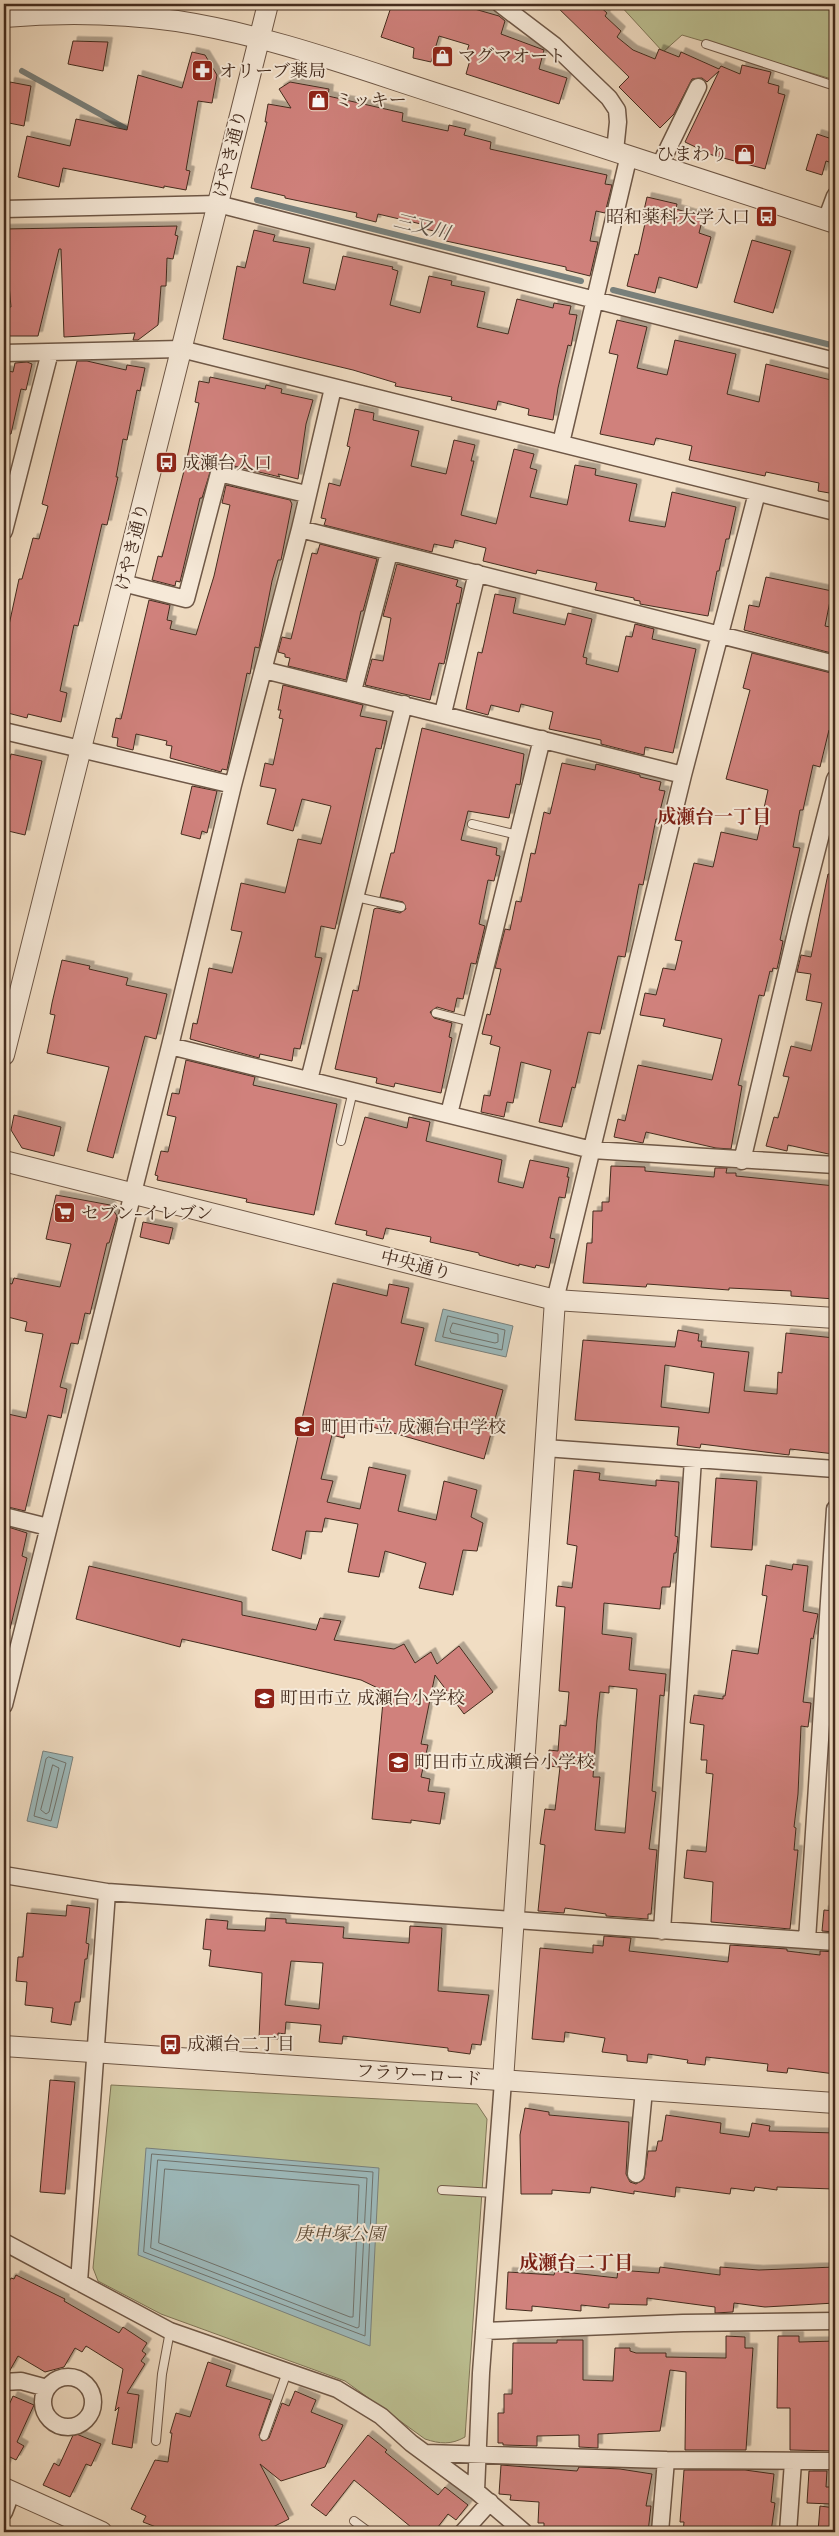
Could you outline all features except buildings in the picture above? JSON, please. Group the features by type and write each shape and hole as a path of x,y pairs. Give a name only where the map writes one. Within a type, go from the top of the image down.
{"street":[{"name":"けやき通り","path":"4,1055 268,4"},
{"path":"500,4 554,45 609,98 617,110 622,153 596,300 562,443"},
{"path":"5,21 68,14 138,10 178,22 259,38 660,165 831,222 835,196"},
{"path":"660,165 698,86"},
{"path":"4,209 218,204 835,362"},
{"path":"4,353 181,349 835,512"},
{"path":"4,531 50,352"},
{"path":"4,1705 170,1046 233,785 300,529 306,494 332,388"},
{"path":"123,583 186,599 218,474 306,494"},
{"path":"476,2490 484,2331 515,1921 555,1300 683,775 757,493"},
{"path":"300,529 388,553 477,573 835,664"},
{"path":"353,691 388,553"},
{"path":"443,713 477,573"},
{"path":"264,670 443,713 683,775"},
{"path":"309,1080 404,704"},
{"path":"4,730 233,785"},
{"path":"449,1114 542,739"},
{"path":"742,1161 800,916 835,779"},
{"path":"170,1046 592,1150 742,1161 835,1165"},
{"name":"中央通り","path":"4,1161 555,1300 835,1318"},
{"path":"545,1448 835,1469"},
{"path":"662,1931 693,1459"},
{"path":"807,1940 835,1509"},
{"path":"4,1516 48,1527"},
{"path":"4,1875 107,1892 835,1942"},
{"path":"79,2282 107,1892"},
{"name":"フラワーロード","path":"4,2046 835,2103"},
{"path":"636,2174 644,2090"},
{"path":"4,2242 170,2331 337,2389 381,2416 425,2453 476,2490 524,2532"},
{"path":"484,2331 683,2323 835,2321"},
{"path":"4,2382 21,2381 47,2388"},
{"path":"425,2453 666,2460 835,2461"},
{"path":"660,2532 666,2460"},
{"path":"788,2532 793,2462"},
{"path":"4,2512 8,2490 102,2532"},
{"path":"463,2532 490,2502"}],"lane":[{"path":"706,44 835,86"},
{"path":"472,824 518,835"},
{"path":"356,897 401,907"},
{"path":"436,1013 471,1022"},
{"path":"341,1141 353,1091"},
{"path":"442,2190 495,2193"},
{"path":"156,2441 162,2374 170,2331"},
{"path":"264,2436 287,2372"},
{"path":"354,2521 369,2532"}],"green space":[{"path":"619,4 835,4 835,80 682,35 663,52"},
{"name":"庚申塚公園","path":"111,2085 477,2104 487,2119 465,2437 445,2443 425,2439 345,2381 161,2314 98,2281 93,2268"}],"water":[{"path":"443,1309 513,1326 506,1357 435,1341"},
{"path":"43,1751 73,1757 57,1828 27,1821"},
{"path":"146,2148 379,2168 370,2346 138,2255"}],"waterway":[{"name":"三又川","path":"22,71 134,133"},
{"name":"三又川","path":"257,200 581,281"},
{"name":"三又川","path":"613,290 835,346"}],"place":[{"name":"マグマオート","path":"442,56"},
{"name":"オリーブ薬局","path":"203,71"},
{"name":"ミッキー","path":"319,100"},
{"name":"ひまわり","path":"744,154"},
{"name":"昭和薬科大学入口","path":"766,217"},
{"name":"成瀬台入口","path":"166,463"},
{"name":"セブン-イレブン","path":"65,1213"},
{"name":"町田市立 成瀬台中学校","path":"305,1427"},
{"name":"町田市立 成瀬台小学校","path":"264,1698"},
{"name":"町田市立成瀬台小学校","path":"398,1762"},
{"name":"成瀬台二丁目","path":"171,2044"}],"district":[{"name":"成瀬台一丁目","path":"714,816"},
{"name":"成瀬台二丁目","path":"576,2262"}]}
